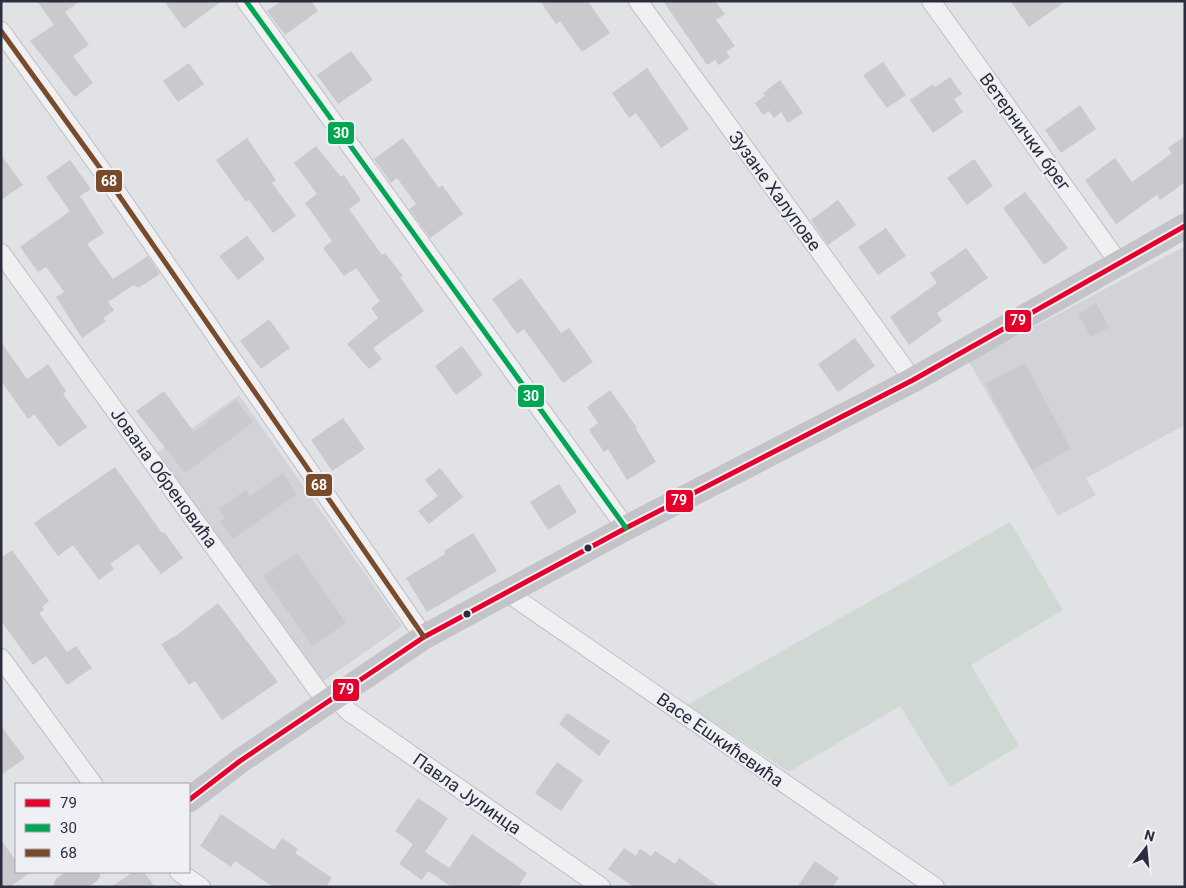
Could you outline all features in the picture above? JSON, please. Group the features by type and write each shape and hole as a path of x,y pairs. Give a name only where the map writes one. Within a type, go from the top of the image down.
{"street":[{"path":"246,1 626,528"},
{"name":"Зузане Халупове","path":"638,1 913,380"},
{"name":"Ветернички брег","path":"931,1 1119,263"},
{"path":"1,31 100,168 424,637"},
{"path":"190,799 240,761 424,637 505,591 913,380 1185,226"},
{"name":"Јована Обреновића","path":"1,253 331,700"},
{"name":"Васе Ешкићевића","path":"505,591 936,887"},
{"path":"1,658 92,783"},
{"name":"Павла Јулинца","path":"331,700 601,887"},
{"path":"66,887 87,873"},
{"path":"180,873 201,887"}],"shaded area":[{"path":"1185,246 1185,425 1086,478 1096,495 1058,516 968,360 1012,339"},
{"path":"239,395 402,626 321,683 158,452"},
{"path":"1010,522 1063,610 971,665 1019,746 950,787 900,706 789,772 687,705"}],"building":[{"path":"37,1 80,1 65,12 89,45 73,56 93,83 75,97 30,41 54,25"},
{"path":"164,1 222,1 184,29"},
{"path":"281,1 311,1 318,11 285,35 267,11"},
{"path":"540,1 588,1 610,33 582,52 560,21 556,24"},
{"path":"663,1 715,1 725,14 716,20 735,46 726,52 730,57 719,65 715,60 707,65"},
{"path":"1010,1 1066,1 1029,27"},
{"path":"351,51 373,80 338,104 317,75"},
{"path":"883,62 906,95 887,108 863,75"},
{"path":"189,63 204,84 178,102 163,81"},
{"path":"647,68 689,129 661,148 636,113 629,118 612,93"},
{"path":"950,77 962,94 954,99 963,112 933,133 910,100 933,84 935,87"},
{"path":"780,80 803,113 788,123 781,112 774,118 769,111 763,115 755,103 765,96 763,93"},
{"path":"1080,105 1096,129 1061,153 1045,130"},
{"path":"1185,136 1185,182 1160,200 1157,195 1116,224 1085,180 1115,158 1132,182 1172,153 1168,148"},
{"path":"247,138 276,180 272,183 296,216 273,233 249,200 246,202 216,160"},
{"path":"403,138 439,188 442,185 463,214 430,238 409,209 416,204 397,178 391,183 374,159"},
{"path":"316,146 341,177 344,175 361,200 349,209 382,255 385,253 403,276 400,277 424,311 373,348 382,359 369,369 347,344 378,318 371,308 380,301 356,268 344,276 323,248 332,241 305,203 317,194 294,163"},
{"path":"1,155 23,185 1,200"},
{"path":"974,159 993,186 967,205 947,178"},
{"path":"70,160 91,189 80,196 104,233 87,244 113,279 148,256 160,274 138,288 134,285 108,302 114,310 103,318 106,321 82,338 56,297 64,292 46,267 38,272 20,247 70,211 46,177"},
{"path":"1025,192 1068,248 1044,265 1003,208"},
{"path":"838,200 856,225 828,245 811,220"},
{"path":"886,228 906,256 878,275 858,247"},
{"path":"247,236 265,259 238,280 219,256"},
{"path":"966,248 988,278 937,313 942,321 909,345 890,317 937,283 930,273"},
{"path":"521,278 561,333 569,328 593,362 563,383 524,329 517,334 492,299"},
{"path":"1096,303 1109,327 1091,337 1078,314"},
{"path":"269,319 290,348 261,369 240,341"},
{"path":"855,338 875,366 838,392 818,364"},
{"path":"1,342 27,379 48,364 66,391 63,394 87,427 59,447 34,414 28,419 1,381"},
{"path":"462,346 483,375 456,395 435,366"},
{"path":"1025,363 1071,449 1032,470 985,384"},
{"path":"610,390 637,428 656,462 627,480 608,449 604,452 589,430 598,423 587,407"},
{"path":"164,391 194,432 236,400 253,422 185,473 136,411"},
{"path":"343,418 365,449 332,471 311,440"},
{"path":"115,467 162,533 164,532 183,558 161,574 138,544 110,564 114,569 99,580 73,545 58,556 34,523"},
{"path":"440,468 463,497 429,524 418,511 438,496 425,480"},
{"path":"283,473 297,494 233,539 220,521 225,518 219,509 246,490 250,496"},
{"path":"559,484 577,512 548,530 530,502"},
{"path":"473,533 497,571 427,612 406,578 445,554 444,551"},
{"path":"12,550 49,601 42,607 44,610 39,613 67,652 76,646 92,668 67,685 46,656 33,665 1,621 1,558"},
{"path":"297,553 346,623 312,646 263,576"},
{"path":"218,603 278,682 222,720 195,681 189,685 161,644 177,635"},
{"path":"567,713 610,741 599,756 559,724"},
{"path":"1,726 25,758 1,775"},
{"path":"557,762 583,780 561,811 535,793"},
{"path":"418,798 448,818 425,852 449,868 472,834 527,873 518,887 452,887 428,871 422,880 399,864 413,844 395,831"},
{"path":"221,814 274,850 282,838 298,849 295,853 332,878 326,887 273,887 235,861 231,867 200,846"},
{"path":"1,840 15,860 15,873 30,873 10,887 1,887"},
{"path":"624,848 636,856 640,849 651,856 655,851 675,864 679,858 720,887 634,887 608,869"},
{"path":"815,861 839,878 832,887 797,887"},
{"path":"132,873 145,873 155,887 111,887"}],"transit line":[{"name":"30","path":"246,1 626,528"},
{"name":"68","path":"1,31 100,168 424,637"},
{"name":"79","path":"190,799 240,761 424,637 626,528 913,380 1185,226"}]}
